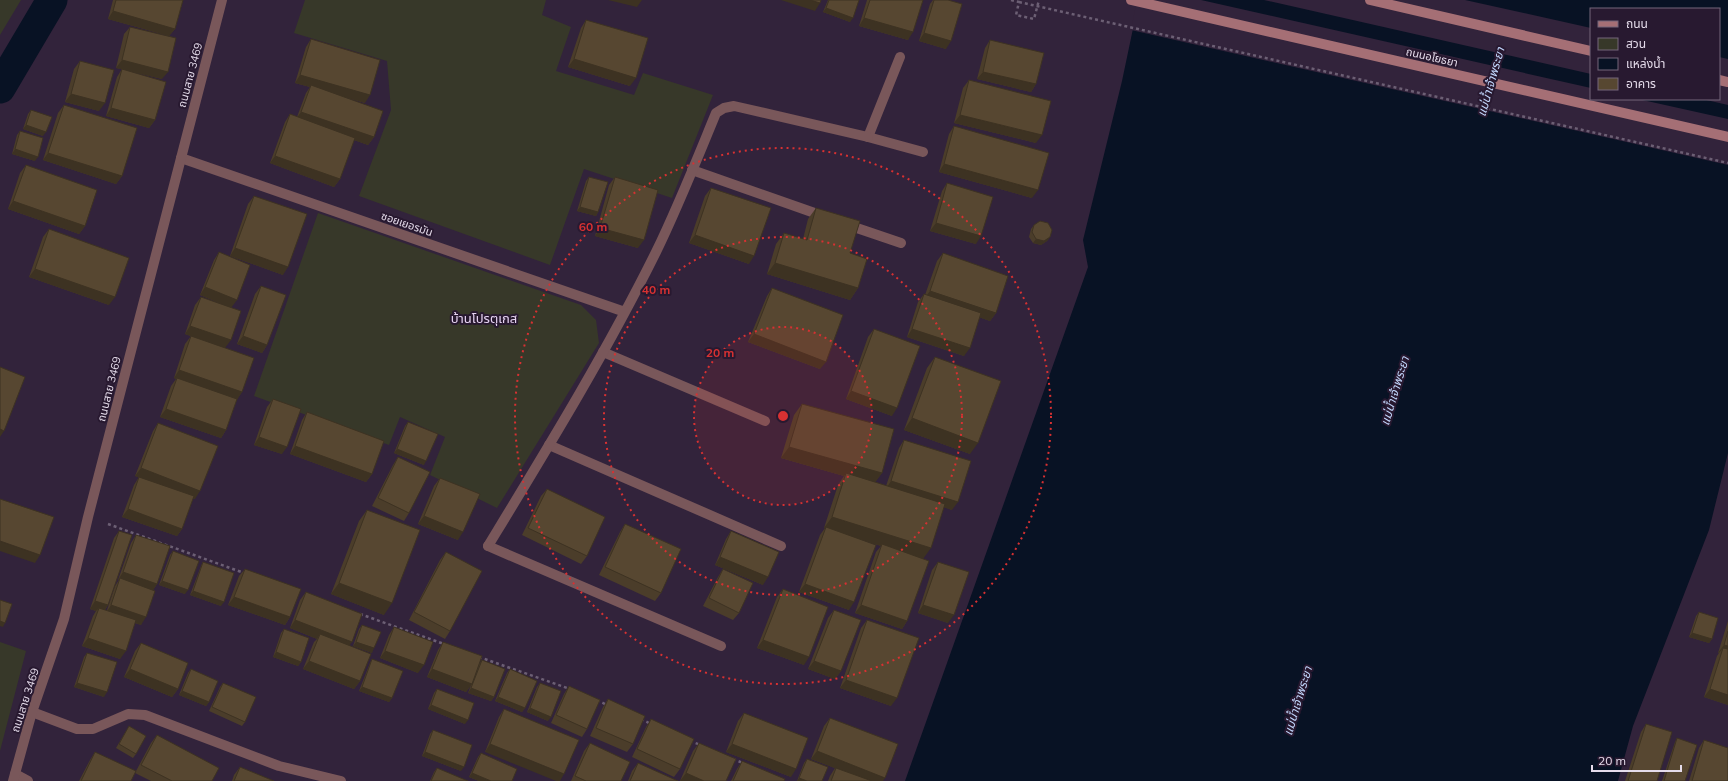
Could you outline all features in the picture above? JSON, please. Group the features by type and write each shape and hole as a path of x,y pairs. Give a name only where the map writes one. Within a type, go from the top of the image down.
{"main road":[{"name":"ถนนอโยธยา","path":"1130,0 1728,137"},
{"path":"1370,0 1590,50"}],"street":[{"name":"ถนนสาย 3469","path":"14,778 32,712 64,620 88,517 222,0"},
{"path":"868,137 900,57"},
{"path":"721,646 488,546 549,445 625,312 657,250 716,113 724,108 734,106 868,137 923,152"},
{"name":"ซอยเยอรมัน","path":"181,158 625,312"},
{"path":"692,170 901,244"},
{"path":"603,352 765,421"},
{"path":"549,445 781,546"},
{"path":"32,712 77,729 93,729 128,714 145,715 279,766 341,781"},
{"path":"14,778 28,781"}],"path":[{"path":"1011,0 1728,163"},
{"path":"1019,2 1016,15 1034,19 1039,0"},
{"path":"88,517 244,573"},
{"path":"356,613 445,645"},
{"path":"475,655 571,690"},
{"path":"593,699 608,705"},
{"path":"637,718 652,724"},
{"path":"689,740 704,746"},
{"path":"726,756 748,765"}],"green space":[{"path":"0,0 21,0 0,35"},
{"path":"305,0 546,0 542,15 571,27 556,71 634,95 643,73 713,95 672,198 584,169 550,265 359,196 391,110 387,61 294,33"},
{"path":"318,213 581,305 596,320 599,343 497,508 430,475 445,437 400,417 389,445 254,396"},
{"path":"0,642 26,651 0,751"}],"water":[{"name":"แม่น้ำเจ้าพระยา","path":"1139,0 1728,0 1728,453 1709,530 1633,726 1618,781 905,781 1088,267 1083,240 1122,81"}],"pier":[{"path":"1137,0 1201,0 1590,88 1590,100 1642,100 1728,119 1728,165 1131,30"},
{"path":"1264,0 1465,0 1590,28 1590,74"},
{"path":"1720,57 1728,59 1728,105 1706,100 1720,100"}],"building":[{"path":"116,0 183,0 175,29 113,11"},
{"path":"810,0 821,0 820,3"},
{"path":"829,0 859,0 853,18 826,8"},
{"path":"870,0 923,0 913,32 864,18"},
{"path":"934,0 948,0 962,4 951,41 924,33"},
{"path":"586,20 648,38 636,78 574,59"},
{"path":"130,27 176,38 168,72 122,60"},
{"path":"311,39 380,60 370,95 300,75"},
{"path":"990,40 1044,53 1036,84 983,72"},
{"path":"80,61 114,70 105,103 71,94"},
{"path":"122,69 166,82 155,120 111,108"},
{"path":"969,80 1051,101 1042,135 960,115"},
{"path":"311,85 383,111 374,137 301,112"},
{"path":"64,105 137,128 122,176 48,153"},
{"path":"31,110 52,117 46,132 26,125"},
{"path":"290,114 355,138 340,179 275,156"},
{"path":"954,126 1049,153 1038,190 944,164"},
{"path":"20,131 43,138 38,157 15,149"},
{"path":"26,165 97,190 85,226 13,201"},
{"path":"589,177 608,182 598,212 580,207"},
{"path":"615,177 658,190 644,240 600,228"},
{"path":"947,183 993,197 981,236 936,223"},
{"path":"711,188 771,208 754,256 695,235"},
{"path":"254,196 307,214 288,267 235,248"},
{"path":"816,208 860,221 850,253 867,259 858,288 775,263 784,233 807,240"},
{"path":"1040,221 1048,223 1052,230 1050,237 1044,241 1036,239 1032,232 1034,225"},
{"path":"49,229 129,258 115,297 35,269"},
{"path":"219,252 250,265 237,300 205,287"},
{"path":"943,253 1008,276 996,313 930,291"},
{"path":"261,286 286,295 267,345 243,336"},
{"path":"772,288 843,315 826,362 754,334"},
{"path":"924,294 981,313 970,348 912,329"},
{"path":"201,297 241,311 231,340 190,326"},
{"path":"874,329 920,346 897,408 851,391"},
{"path":"191,336 254,358 242,392 179,370"},
{"path":"935,357 1001,381 978,443 912,418"},
{"path":"0,367 25,377 4,431 0,429"},
{"path":"177,378 237,399 226,430 166,409"},
{"path":"273,399 301,409 287,447 259,437"},
{"path":"802,404 894,429 882,473 789,447"},
{"path":"307,412 384,441 372,474 295,446"},
{"path":"408,422 438,434 426,461 397,449"},
{"path":"158,423 218,446 200,491 141,468"},
{"path":"904,440 971,461 958,502 891,481"},
{"path":"398,457 430,472 409,513 378,498"},
{"path":"846,473 945,504 931,548 832,517"},
{"path":"139,477 194,496 182,529 128,509"},
{"path":"440,478 480,494 463,532 424,516"},
{"path":"547,489 605,517 587,556 528,528"},
{"path":"0,499 54,517 40,555 0,541"},
{"path":"367,510 420,530 392,603 339,583"},
{"path":"625,524 681,549 661,593 605,567"},
{"path":"826,527 876,545 854,602 805,584"},
{"path":"119,531 132,535 108,605 95,601"},
{"path":"731,531 779,552 768,577 720,557"},
{"path":"136,535 170,546 157,584 123,572"},
{"path":"882,544 929,561 907,621 861,605"},
{"path":"173,551 199,561 188,590 162,581"},
{"path":"446,552 482,571 450,631 414,612"},
{"path":"203,562 234,573 224,602 193,591"},
{"path":"938,562 969,572 954,615 923,605"},
{"path":"245,569 301,589 290,617 234,597"},
{"path":"723,569 753,583 739,613 709,598"},
{"path":"120,578 155,591 146,617 111,605"},
{"path":"783,589 828,607 809,657 763,640"},
{"path":"306,592 362,614 352,642 295,620"},
{"path":"0,600 12,604 5,623 0,621"},
{"path":"99,608 136,620 126,651 88,638"},
{"path":"834,610 861,620 841,671 814,661"},
{"path":"1699,612 1718,618 1712,639 1692,633"},
{"path":"867,620 919,638 897,698 846,680"},
{"path":"362,625 381,632 374,648 356,642"},
{"path":"394,627 433,642 424,665 385,651"},
{"path":"284,629 309,638 301,662 276,652"},
{"path":"1728,631 1728,646 1724,645"},
{"path":"320,634 371,654 360,681 309,661"},
{"path":"443,642 482,656 472,684 432,669"},
{"path":"141,643 188,663 178,689 130,669"},
{"path":"1723,648 1728,649 1728,695 1710,689"},
{"path":"87,653 117,662 107,692 77,683"},
{"path":"372,659 403,671 392,698 362,687"},
{"path":"482,660 505,669 494,697 471,688"},
{"path":"191,669 218,681 209,702 182,691"},
{"path":"510,669 537,681 525,708 498,697"},
{"path":"223,683 256,697 245,722 212,707"},
{"path":"540,683 561,691 551,717 530,708"},
{"path":"569,686 600,700 587,729 556,715"},
{"path":"437,689 474,703 468,720 431,705"},
{"path":"608,699 645,716 633,744 596,728"},
{"path":"504,709 579,740 564,774 490,744"},
{"path":"744,713 808,738 796,769 732,744"},
{"path":"830,718 898,744 885,778 817,751"},
{"path":"651,719 694,739 680,769 637,749"},
{"path":"1646,724 1672,732 1657,781 1628,781"},
{"path":"129,726 146,736 136,754 119,744"},
{"path":"433,730 472,745 464,767 425,752"},
{"path":"157,735 219,768 212,781 172,781 141,765"},
{"path":"1677,738 1697,745 1685,781 1664,781"},
{"path":"1704,740 1728,748 1728,781 1692,781"},
{"path":"590,743 630,762 621,781 586,781 575,776"},
{"path":"699,743 736,759 726,781 704,781 686,773"},
{"path":"95,752 136,771 131,781 81,781"},
{"path":"481,753 517,769 512,781 491,781 472,773"},
{"path":"807,759 828,767 822,781 807,781 799,778"},
{"path":"742,761 785,779 784,781 733,781"},
{"path":"638,763 678,781 630,781"},
{"path":"240,767 274,781 234,781"},
{"path":"437,768 468,781 431,781"},
{"path":"836,768 872,781 831,781"}],"waterway":[{"path":"0,88 52,0"}],"district":[{"name":"บ้านโปรตุเกส","path":"484,318"}]}
